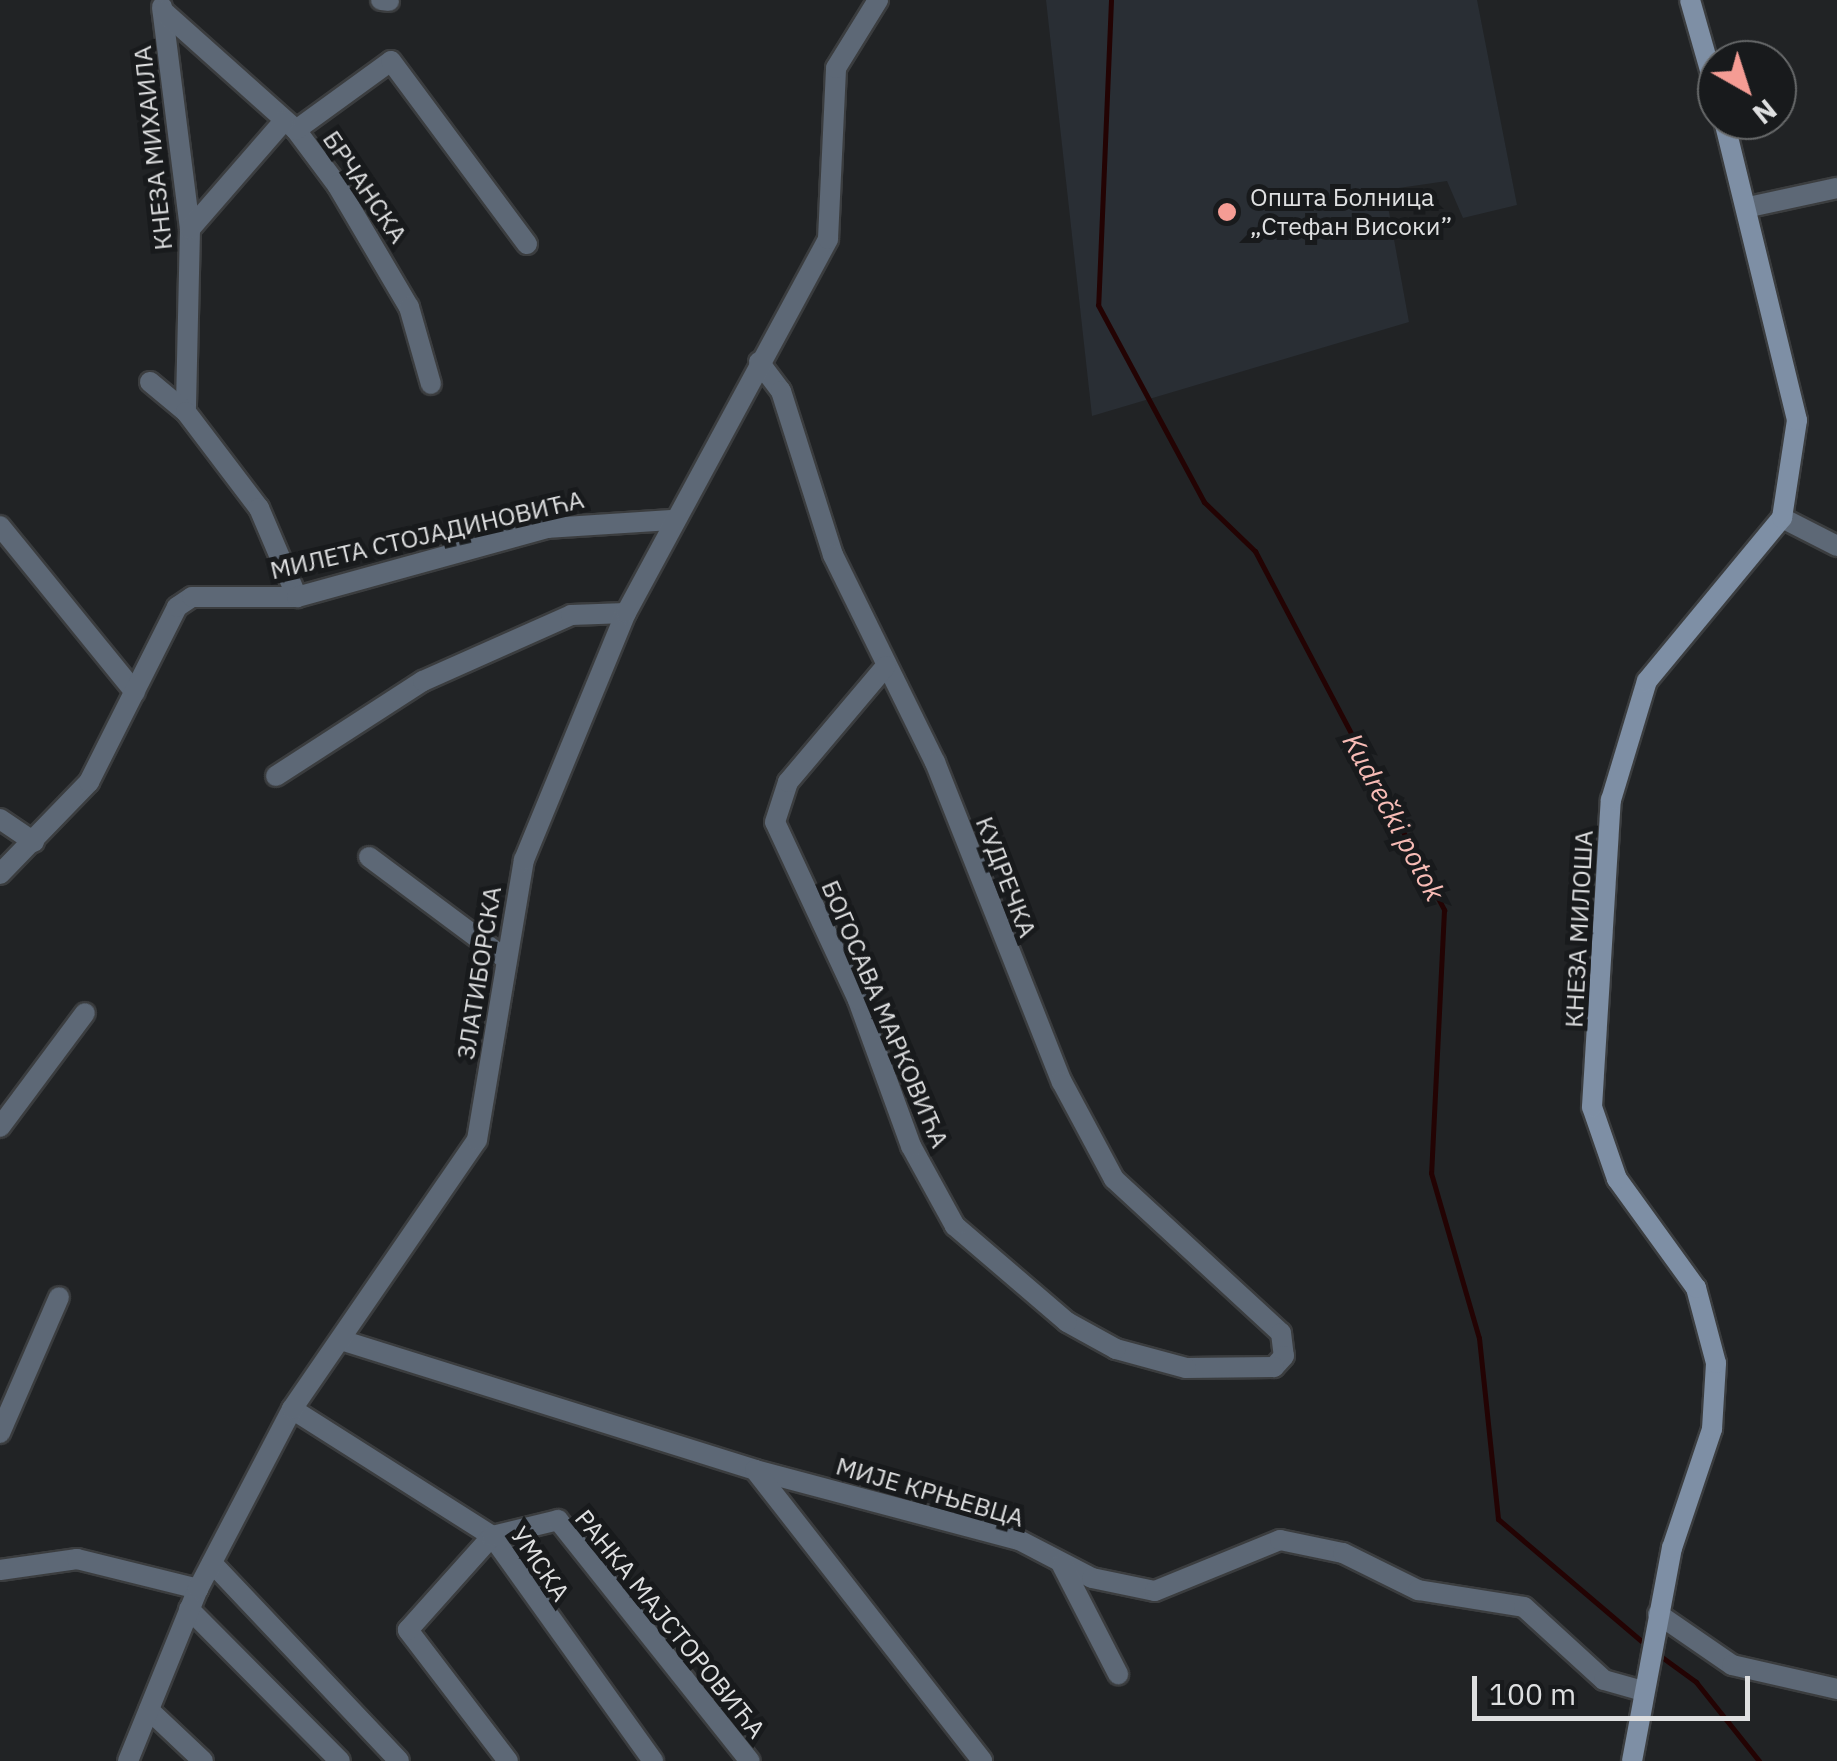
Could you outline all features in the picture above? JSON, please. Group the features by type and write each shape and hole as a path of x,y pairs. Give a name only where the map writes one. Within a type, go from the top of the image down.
{"street":[{"path":"381,0 389,1"},
{"name":"ЗЛАТИБОРСКА","path":"128,1761 193,1599 292,1409 344,1340 477,1140 502,956 524,860 626,613 828,238 836,68 878,0"},
{"path":"1690,0 1701,40"},
{"name":"БРЧАНСКА","path":"162,6 290,125 379,248 431,384"},
{"name":"КНЕЗА МИХАИЛА","path":"162,6 190,229 186,412"},
{"path":"190,229 290,125 391,61 527,244"},
{"path":"1730,140 1749,207 1797,420 1782,518 1837,546"},
{"path":"1749,207 1837,188"},
{"name":"КУДРЕЧКА","path":"759,362 780,391 834,555 934,762 1062,1082 1114,1179 1281,1332 1284,1356"},
{"path":"150,382 186,412 259,508 297,596"},
{"name":"КНЕЗА МИЛОША","path":"1632,1761 1658,1614 1712,1429 1716,1363 1696,1288 1617,1180 1596,1126 1611,800 1648,681 1782,518"},
{"name":"МИЛЕТА СТОЈАДИНОВИЋА","path":"135,692 177,607 192,597 297,596 548,528 673,520"},
{"path":"0,526 135,692 89,782 0,874"},
{"path":"276,776 423,680 571,615 626,613"},
{"name":"БОГОСАВА МАРКОВИЋА","path":"886,666 778,800 775,822 858,1000 910,1146 956,1226 1000,1274 1116,1348 1186,1368 1274,1367 1284,1356"},
{"path":"0,819 34,842"},
{"path":"369,857 502,956"},
{"path":"0,1126 86,1012"},
{"path":"0,1433 59,1297"},
{"name":"МИЈЕ КРЊЕВЦА","path":"344,1340 755,1470 1020,1540 1062,1565 1154,1591 1280,1540 1327,1550 1418,1590 1524,1607 1604,1680 1643,1691"},
{"name":"УМСКА","path":"292,1409 492,1536 653,1761"},
{"path":"755,1470 982,1761"},
{"name":"РАНКА МАЈСТОРОВИЋА","path":"492,1536 558,1520 750,1761"},
{"path":"492,1536 408,1630 508,1761"},
{"path":"0,1570 78,1559 193,1599 340,1761"},
{"path":"212,1563 399,1761"},
{"path":"1062,1565 1118,1674"},
{"path":"1658,1614 1732,1665 1837,1690"},
{"path":"149,1710 202,1761"}],"shaded area":[{"name":"Општа Болница „Стефан Високи”","path":"1046,0 1477,0 1517,205 1463,218 1447,181 1385,190 1409,322 1092,416"}],"waterway":[{"name":"Kudrečki potok","path":"1111,0 1098,305 1204,502 1255,551 1444,910 1431,1173 1479,1338 1498,1519 1646,1645"},
{"name":"Kudrečki potok","path":"1659,1655 1696,1682 1759,1761"}],"place":[{"name":"Општа Болница „Стефан Високи”","path":"1227,212"}]}
